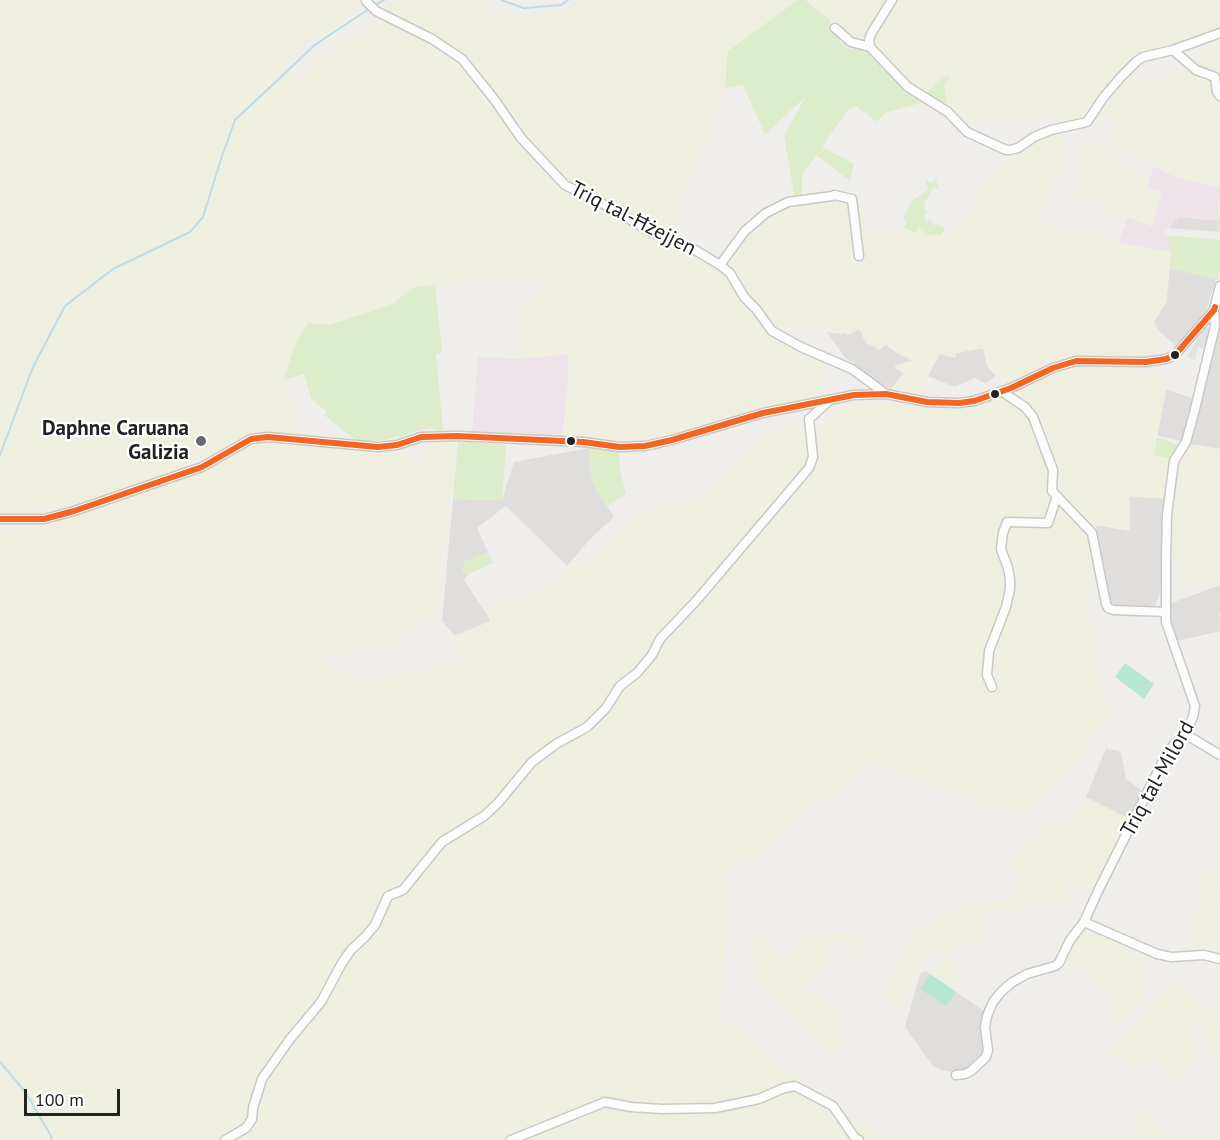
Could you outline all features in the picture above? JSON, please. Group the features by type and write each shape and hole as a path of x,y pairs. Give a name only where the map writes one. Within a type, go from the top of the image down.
{"street":[{"path":"870,47 871,34 892,0"},
{"name":"Triq tal-Ħżejjen","path":"366,1 376,11 432,39 462,59 521,138 566,185 651,232 690,247 720,265 730,273 744,297 772,331 801,347 852,369 886,394"},
{"path":"835,28 851,42 870,47 908,87 948,112 967,132 1006,150 1018,148 1051,130 1087,122 1109,91 1137,61 1220,33"},
{"path":"1173,50 1196,70 1215,77 1217,92 1220,96"},
{"path":"720,265 745,231 766,213 788,202 834,195 852,199 859,256"},
{"name":"Triq tal-Milord","path":"956,1075 969,1072 986,1057 988,1050 985,1027 987,1016 996,997 1005,988 1027,974 1058,964 1070,940 1084,922 1098,889 1168,751 1185,734 1193,717 1195,706 1166,622 1167,515 1174,461 1186,442 1194,413 1215,326 1220,286"},
{"path":"0,519 44,519 74,511 202,467 251,439 268,437 378,447 397,445 421,437 457,436 583,442 620,447 645,446 763,413 854,395 886,394 927,402 974,401 1053,368 1076,361 1146,362 1166,359 1175,355 1216,308"},
{"path":"1001,391 1025,406 1033,417 1053,470 1052,491 1092,532 1108,608 1166,612"},
{"path":"225,1140 246,1128 252,1119 262,1079 290,1039 321,1002 351,950 375,925 388,896 403,890 442,842 484,816 498,803 532,762 556,744 587,727 606,708 620,686 637,673 652,655 660,639 696,601 809,468 813,457 809,419 824,404 833,399"},
{"path":"992,687 987,675 989,651 1006,607 1010,589 1008,568 1001,549 1003,533 1007,522 1048,523 1057,496"},
{"path":"1185,734 1220,755"},
{"path":"1084,922 1157,954 1171,957 1204,955 1220,959"},
{"path":"511,1140 605,1102 662,1109 715,1108 759,1099 784,1088 795,1086 833,1106 858,1140"}],"shaded area":[{"path":"1154,166 1175,177 1220,187 1220,201 1217,207 1220,221 1179,217 1164,232 1171,252 1118,243 1128,217 1152,226 1162,191 1146,189"},
{"path":"1179,217 1220,221 1219,232 1168,228"},
{"path":"1170,268 1216,279 1207,309 1177,347 1159,331 1154,322 1166,303"},
{"path":"859,305 886,345 914,361 891,389 852,369 855,363 845,358 821,324"},
{"path":"1220,320 1220,449 1156,435 1166,390 1200,400"},
{"path":"1205,327 1210,328 1206,349 1198,347 1195,360 1192,359 1187,356"},
{"path":"983,348 987,366 996,376 985,383 975,378 955,387 928,376 939,354 955,358 956,353"},
{"path":"569,353 563,435 472,432 478,357 517,359"},
{"path":"589,448 591,477 614,517 591,538 567,566 506,506 477,528 493,563 468,574 464,580 491,621 455,636 442,621 453,499 502,500 514,462"},
{"path":"1129,496 1168,499 1160,592 1154,609 1113,610 1106,604 1096,525 1129,531"},
{"path":"1220,585 1220,631 1178,641 1168,615 1169,604"},
{"path":"1106,748 1121,752 1126,779 1144,792 1128,818 1086,797"},
{"path":"926,971 984,1011 981,1017 982,1056 970,1070 945,1071 933,1066 905,1027 920,974"}],"green space":[{"path":"0,0 351,0 360,5 323,35 295,49 283,67 299,81 317,58 385,21 382,7 397,0 481,0 488,3 483,15 487,18 501,8 527,19 559,12 578,0 801,0 728,51 724,97 662,243 732,261 740,244 772,213 835,198 850,204 851,208 867,213 865,226 897,235 902,234 908,221 951,236 1004,160 1017,156 1038,138 1050,134 1058,136 1067,143 1037,218 1055,229 1064,239 1076,227 1118,243 1171,252 1166,303 1147,317 1158,336 1147,358 1083,356 1053,363 1010,384 983,348 956,353 956,358 940,354 918,393 891,389 903,374 894,366 913,360 886,345 880,350 866,343 859,329 847,335 845,332 842,334 772,324 766,327 827,362 819,387 828,396 760,408 669,434 635,439 596,439 563,435 569,354 517,359 519,351 517,334 520,321 550,273 522,284 508,280 414,287 391,305 329,325 285,380 301,435 269,432 251,434 162,475 71,505 0,515"},
{"path":"798,0 805,0 829,19 841,44 846,48 873,52 898,81 898,84 924,102 885,113 877,122 856,106 848,110 822,147 854,164 850,181 816,155 802,176 802,195 794,195 784,136 806,96 765,135 743,85 725,88 728,51"},
{"path":"804,0 1220,0 1220,31 1154,51 1116,74 1080,120 1025,113 995,117 968,128 904,82 874,42 840,28"},
{"path":"1220,41 1220,91 1217,77 1195,67 1205,48"},
{"path":"1172,66 1186,72 1207,76 1212,83 1210,97 1220,108 1220,187 1167,173 1146,159 1120,147 1116,142 1118,126 1099,115 1130,74 1141,79 1150,77 1164,81"},
{"path":"948,76 949,79 944,86 947,101 944,102 945,107 924,96 938,81"},
{"path":"1086,142 1099,143 1110,159 1150,178 1147,189 1162,191 1151,226 1096,204 1084,196 1081,199 1078,195 1082,189"},
{"path":"935,176 939,189 933,188 931,191 924,204 925,210 928,210 924,216 925,220 930,220 935,226 937,224 943,226 944,231 940,236 936,234 934,236 927,234 919,226 916,233 904,228 907,221 903,219 913,200 928,190 926,179 932,182"},
{"path":"1165,235 1220,240 1218,280 1170,268 1171,252"},
{"path":"435,285 442,353 436,354 443,431 429,428 385,440 357,441 324,415 326,411 312,400 304,374 284,380 295,345 308,323 329,325 391,305 414,287"},
{"path":"1088,365 1135,369 1145,374 1156,370 1166,390 1154,455 1172,459 1168,499 1130,496 1130,531 1096,525 1097,528 1082,519 1064,498 1034,411 1011,394 1055,372"},
{"path":"1003,397 1025,412 1047,469 1050,500 1089,533 1088,624 1110,716 1026,817 870,763 727,875 720,1019 876,1136 887,1140 0,1140 0,530 13,530 121,501 256,443 394,454 405,449 412,466 424,463 422,444 455,440 449,510 435,615 419,622 420,628 384,645 320,660 365,683 410,670 415,676 465,661 455,636 490,621 488,613 563,577 652,509 691,502 740,467 767,437 791,422 815,438 838,406 852,401 890,403 939,411"},
{"path":"1157,437 1180,446 1172,459 1154,455"},
{"path":"458,441 506,445 502,500 453,499"},
{"path":"1189,444 1220,449 1220,580 1182,588 1168,543 1176,464 1185,464"},
{"path":"589,448 619,450 620,471 626,494 607,506 591,477"},
{"path":"488,552 493,563 468,574 461,573 464,562"},
{"path":"1125,663 1154,684 1144,699 1115,677"},
{"path":"1086,797 1128,818 1097,883 1069,885 1066,897 1056,901 1051,898 1029,903 1019,912 1006,916 1002,911 990,909 986,902 1022,896 1014,884 1022,875 1008,864 1020,845 1038,837 1043,829 1067,818"},
{"path":"1202,875 1217,877 1219,881 1217,933 1211,951 1188,942 1199,903"},
{"path":"967,902 985,902 989,916 982,933 982,941 969,947 965,946 967,939 977,930 976,928 964,940 942,954 928,950 916,966 908,989 908,998 899,1010 879,999 891,983 905,944 918,925 930,932 938,922"},
{"path":"840,932 855,933 861,938 862,953 857,953 856,946 850,940 837,943 828,952 823,966 801,988 847,1016 833,1035 843,1042 843,1049 836,1053 784,1006 780,1009 756,971 747,947 764,937 783,964 789,951 800,941"},
{"path":"1083,934 1101,934 1144,958 1150,964 1146,971 1143,995 1126,1021 1117,1024 1119,1019 1112,1009 1118,998 1097,987 1083,969 1065,962 1075,937"},
{"path":"952,958 956,963 957,975 944,982 926,971"},
{"path":"930,974 956,992 946,1006 920,989"},
{"path":"1172,981 1210,1008 1220,1024 1220,1060 1209,1054 1200,1026 1188,1027 1199,1049 1179,1078 1143,1055 1135,1069 1110,1053 1148,1005 1151,1005"},
{"path":"1142,1108 1166,1140 1124,1140 1134,1130"}],"waterway":[{"path":"373,6 384,0"},
{"path":"501,0 524,8 561,5 568,0"},
{"path":"0,455 33,367 65,306 113,269 190,232 203,217 235,120 316,44 369,9"},
{"path":"0,1062 26,1093 52,1140"}],"transit line":[{"path":"0,519 44,519 74,511 202,467 251,439 268,437 378,447 397,445 421,437 457,436 583,442 620,447 645,446 763,413 854,395 886,394 927,402 974,401 1011,388 1053,368 1076,361 1146,362 1166,359 1175,355 1215,307"}],"place":[{"name":"Daphne Caruana Galizia","path":"201,441"}]}
